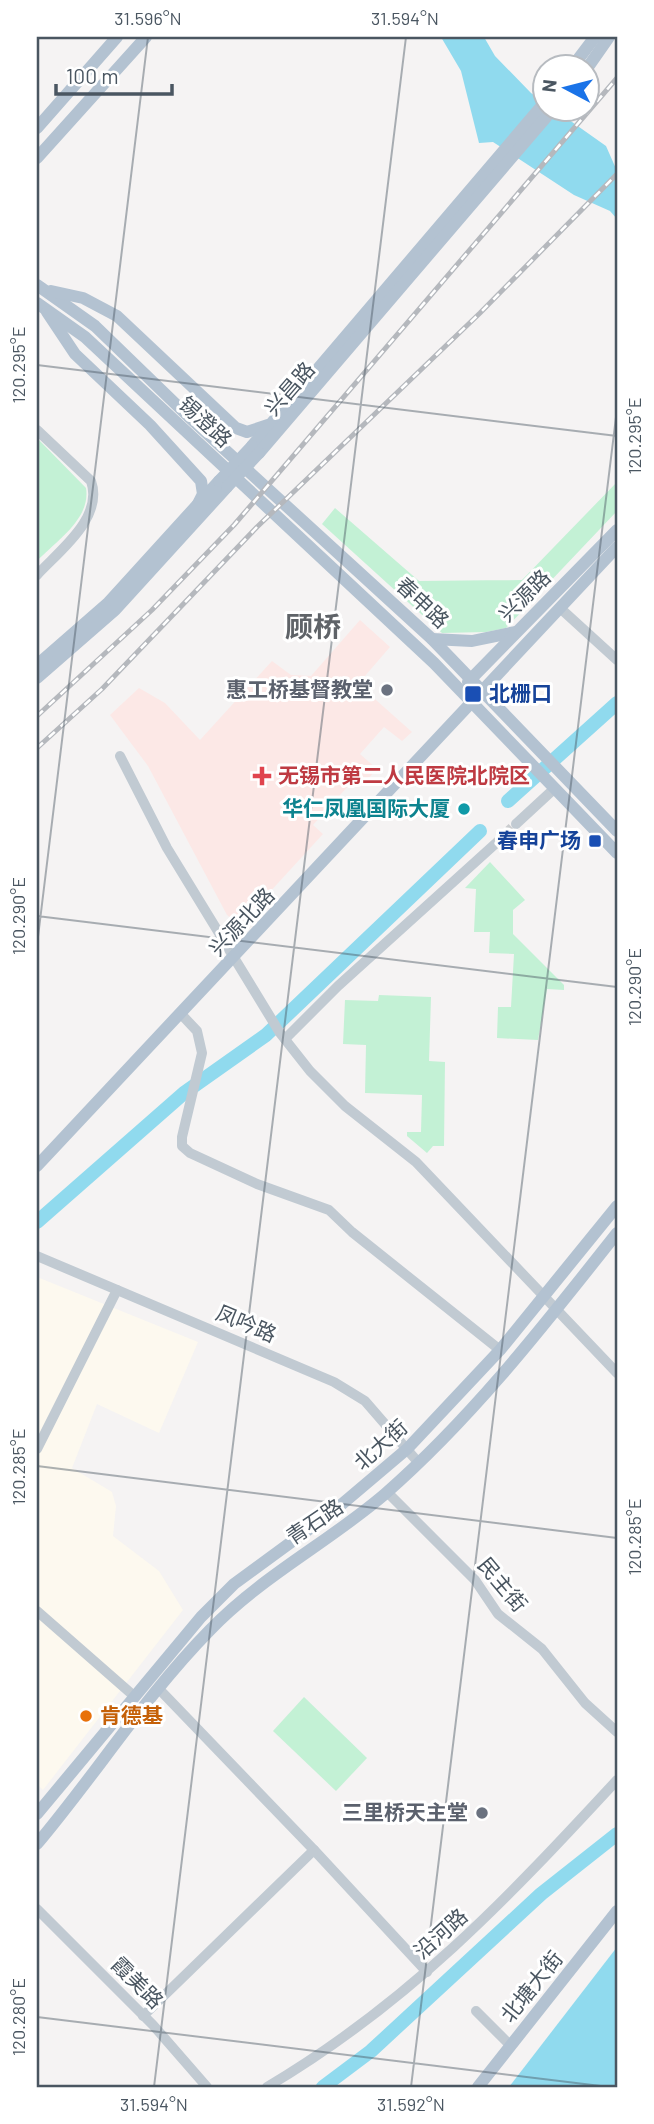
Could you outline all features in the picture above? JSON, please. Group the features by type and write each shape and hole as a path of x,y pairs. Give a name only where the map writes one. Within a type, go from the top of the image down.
{"main road":[{"path":"37,128 117,37"},
{"path":"37,159 146,37"},
{"path":"584,52 595,37"},
{"path":"598,52 609,37"},
{"name":"兴昌路","path":"37,678 115,610 485,184 532,119"},
{"name":"兴昌路","path":"256,450 276,419 541,122"},
{"path":"40,288 83,298 117,316 236,428 247,432 260,430 276,419"},
{"name":"锡澄路","path":"40,288 95,326 188,416"},
{"path":"41,306 75,354 150,425 201,481 203,494 196,508"},
{"name":"锡澄路","path":"41,306 85,337 341,575"},
{"name":"春申路","path":"188,416 432,639 617,831"},
{"name":"兴昌路","path":"37,665 108,603 196,508 223,484"},
{"name":"兴源路","path":"461,690 617,530"},
{"name":"兴源路","path":"471,701 617,547"},
{"name":"春申路","path":"341,575 461,690 617,853"},
{"path":"432,639 483,640 518,631"},
{"name":"兴源北路","path":"37,1166 471,701"},
{"name":"北大街","path":"39,1808 234,1584 335,1510 407,1449 499,1350 617,1206"},
{"name":"青石路","path":"37,1844 159,1689 210,1629 289,1563 354,1520 387,1492 511,1366 617,1233"},
{"name":"北塘大街","path":"478,2087 617,1911"}],"street":[{"path":"37,430 91,481 94,490 88,519 37,575"},
{"path":"560,608 617,660"},
{"path":"120,756 167,848 283,1036 310,1071 345,1106 416,1162 617,1373"},
{"path":"516,824 550,783"},
{"path":"283,1036 494,845"},
{"path":"181,1014 197,1031 201,1040 182,1146 190,1153 257,1184 329,1210 352,1232 499,1350"},
{"name":"凤吟路","path":"37,1256 334,1382 365,1401 418,1461"},
{"path":"37,1449 117,1290"},
{"name":"民主街","path":"387,1492 475,1580 498,1614 542,1649 585,1703 617,1732"},
{"path":"37,1611 134,1696"},
{"path":"159,1689 427,1972"},
{"name":"沿河路","path":"267,2087 352,2034 427,1972 483,1922 617,1780"},
{"path":"143,2016 314,1850"},
{"name":"霞美路","path":"37,1909 143,2016 207,2087"},
{"path":"476,2011 510,2045"}],"shaded area":[{"name":"无锡市第二人民医院北院区","path":"360,620 390,647 358,684 412,732 402,741 384,727 360,754 377,769 364,783 349,785 313,825 323,834 245,919 232,919 227,915 148,766 110,715 139,688 165,703 200,740 272,661 291,675 311,676"},
{"path":"37,1277 198,1342 159,1433 97,1404 72,1468 112,1492 116,1506 113,1536 159,1571 183,1610 43,1790 37,1784"}],"green space":[{"path":"37,438 86,488 86,499 78,519 37,561"},
{"path":"617,482 617,511 506,628 486,632 442,633 322,524 335,508 419,581 522,580"},
{"path":"490,862 525,900 513,910 513,934 564,985 564,990 547,989 538,1040 497,1038 498,1007 511,1007 514,954 489,953 490,932 474,932 476,889 465,888"},
{"path":"379,995 431,997 429,1061 445,1062 444,1146 433,1146 427,1153 407,1136 407,1132 421,1132 422,1095 365,1093 366,1045 343,1044 345,1000 378,1001"},
{"path":"304,1697 367,1758 336,1791 273,1731"}],"water":[{"path":"441,37 484,37 495,56 532,94 532,122 572,122 606,146 617,171 617,219 610,211 574,195 493,142 479,143 461,71"},
{"path":"617,1947 617,2087 509,2087"}],"waterway":[{"path":"508,801 617,703"},
{"path":"37,1222 184,1093 266,1035 480,831"},
{"path":"323,2087 371,2051 541,1894 617,1834"}],"tunnel":[{"path":"494,845 516,824"}],"railway":[{"path":"37,716 152,610 234,525 617,78"},
{"path":"37,748 102,689 257,527 480,313 617,174"}],"place":[{"name":"惠工桥基督教堂","path":"387,690"},
{"name":"北栅口","path":"473,694"},
{"name":"无锡市第二人民医院北院区","path":"262,776"},
{"name":"华仁凤凰国际大厦","path":"464,809"},
{"name":"春申广场","path":"595,841"},
{"name":"肯德基","path":"86,1716"},
{"name":"三里桥天主堂","path":"482,1813"}],"district":[{"name":"顾桥","path":"313,627"}]}
